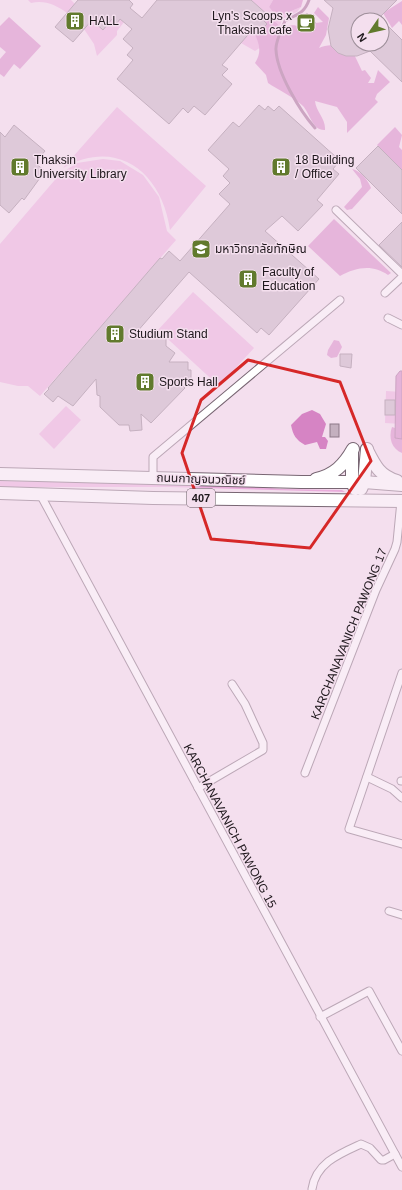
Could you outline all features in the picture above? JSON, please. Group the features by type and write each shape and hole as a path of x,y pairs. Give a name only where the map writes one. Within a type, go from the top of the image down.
{"main road":[{"path":"301,482 330,474 345,463 353,449 358,485 364,497 373,500"},
{"path":"343,499 352,497 358,485 366,449 380,473 384,477 402,484"},
{"name":"ถนนกาญจนวณิชย์","path":"0,474 301,482 358,485 402,484"},
{"name":"ถนนกาญจนวณิชย์","path":"0,493 153,498 343,499 401,501"}],"street":[{"path":"336,210 402,276 385,293"},
{"path":"153,478 153,457 340,300"},
{"path":"388,318 402,325"},
{"name":"KARCHANAVANICH PAWONG 15","path":"40,494 402,1167"},
{"name":"KARCHANAVANICH PAWONG 17","path":"305,773 376,590 395,549 401,501"},
{"path":"402,673 350,829 402,844"},
{"path":"198,788 264,750 263,743 245,704 232,684"},
{"path":"367,776 392,789 402,798"},
{"path":"389,911 402,915"},
{"path":"320,1017 369,991 402,1050"},
{"path":"312,1189 313,1180 318,1170 335,1157 361,1144 368,1146 381,1160 395,1154"}],"highlighted area":[{"path":"248,360 340,382 371,461 310,548 211,539 182,453 201,400"}],"shaded area":[{"path":"28,0 71,0 75,4 67,13 50,4 41,2 31,3"},
{"path":"251,0 273,0 269,7 277,17 301,7 297,12 282,19 280,26"},
{"path":"273,0 303,0 301,7 277,17 269,7"},
{"path":"402,1 402,25 399,21 392,28 390,25 390,12 385,12"},
{"path":"318,7 329,18 326,35 319,48 332,45 350,49 350,52 353,52 362,71 365,70 371,78 368,83 374,83 378,70 390,82 377,94 375,99 378,102 347,133 347,122 337,107 315,101 317,109 324,122 325,130 317,128 303,106 268,83 266,75 255,63 258,58 259,44 251,26 258,33 266,24 264,21 269,16 282,28 298,26 306,32 316,23 323,22 314,13"},
{"path":"9,17 41,46 20,69 14,64 4,77 0,74 0,59 6,52 0,47 0,26"},
{"path":"112,19 117,23 120,19 124,22 117,31 117,35 97,56 94,44 84,29 92,20 103,29"},
{"path":"251,26 261,47 255,51 241,43 245,38 242,36"},
{"path":"117,107 206,186 170,230 165,210 158,192 147,177 134,166 119,159 102,157 83,159 63,168"},
{"path":"395,127 402,135 399,147 402,150 402,170 377,145"},
{"path":"103,159 120,161 143,175 159,197 167,231 176,240 40,396 28,386 18,386 0,382 0,244 60,174 77,163"},
{"path":"352,169 364,176 371,188 352,209 347,210 344,207 362,187 360,179"},
{"path":"334,219 391,273 388,275 376,269 364,268 352,270 340,276 308,246"},
{"path":"193,292 254,348 219,386 158,330"},
{"path":"334,340 339,341 342,347 337,357 331,358 327,355 328,350"},
{"path":"400,371 402,371 402,439 395,438 396,376"},
{"path":"386,391 402,392 402,424 385,423"},
{"path":"66,406 81,420 54,449 39,434"},
{"path":"312,410 320,414 326,424 322,437 325,437 328,441 326,449 320,449 317,442 305,445 295,437 293,432 291,425 302,414"},
{"path":"392,427 395,428 395,438 402,439 402,453 393,446 390,435"},
{"path":"0,481 253,486 280,489 342,490 345,492 169,487 0,487"}],"building":[{"path":"78,0 129,0 133,4 130,8 142,18 157,0 251,0 269,16 264,21 267,24 258,33 253,29 222,65 228,69 222,75 232,84 205,115 194,106 188,113 183,108 169,124 117,79 133,60 127,55 133,48 123,39 132,29 120,19 117,23 112,19 103,30 92,20 73,42 55,27"},
{"path":"324,0 397,0 385,12 350,12 350,52 367,52 357,56 346,56 338,53 331,46 328,29 333,8"},
{"name":"Lyn's Scoops x Thaksina cafe","path":"307,13 316,23 306,32 297,22"},
{"path":"390,28 402,40 402,82 371,52 390,52"},
{"path":"259,105 265,110 268,106 274,111 279,106 336,157 333,161 337,164 333,169 339,174 317,200 323,205 298,231 282,216 265,231 319,279 269,335 261,328 257,333 189,272 136,333 159,334 159,338 166,338 166,346 175,353 169,362 188,362 188,370 191,370 191,379 176,379 185,388 151,423 141,414 142,430 130,431 129,425 119,425 100,407 100,396 97,395 96,379 73,406 58,396 53,402 44,394 49,389 48,388 160,258 162,259 169,251 180,261 230,204 219,194 230,183 223,176 229,169 208,150 233,122 239,127"},
{"name":"Thaksin University Library","path":"14,125 45,151 35,163 45,171 24,200 22,198 9,213 0,205 0,132 5,137"},
{"path":"378,146 402,170 402,214 356,168"},
{"path":"402,222 402,267 379,245"},
{"path":"340,354 352,354 351,368 340,366"},
{"path":"385,400 395,400 395,415 385,415"},
{"path":"330,424 339,424 339,437 330,437"}],"waterway":[{"path":"309,0 302,11 285,21 278,39 276,50 280,70 290,91 315,128"}],"place":[{"name":"HALL","path":"75,21"},
{"name":"Lyn's Scoops x Thaksina cafe","path":"306,23"},
{"name":"Thaksin University Library","path":"20,167"},
{"name":"18 Building / Office","path":"281,167"},
{"name":"มหาวิทยาลัยทักษิณ","path":"201,249"},
{"name":"Faculty of Education","path":"248,279"},
{"name":"Studium Stand","path":"115,334"},
{"name":"Sports Hall","path":"145,382"}]}
